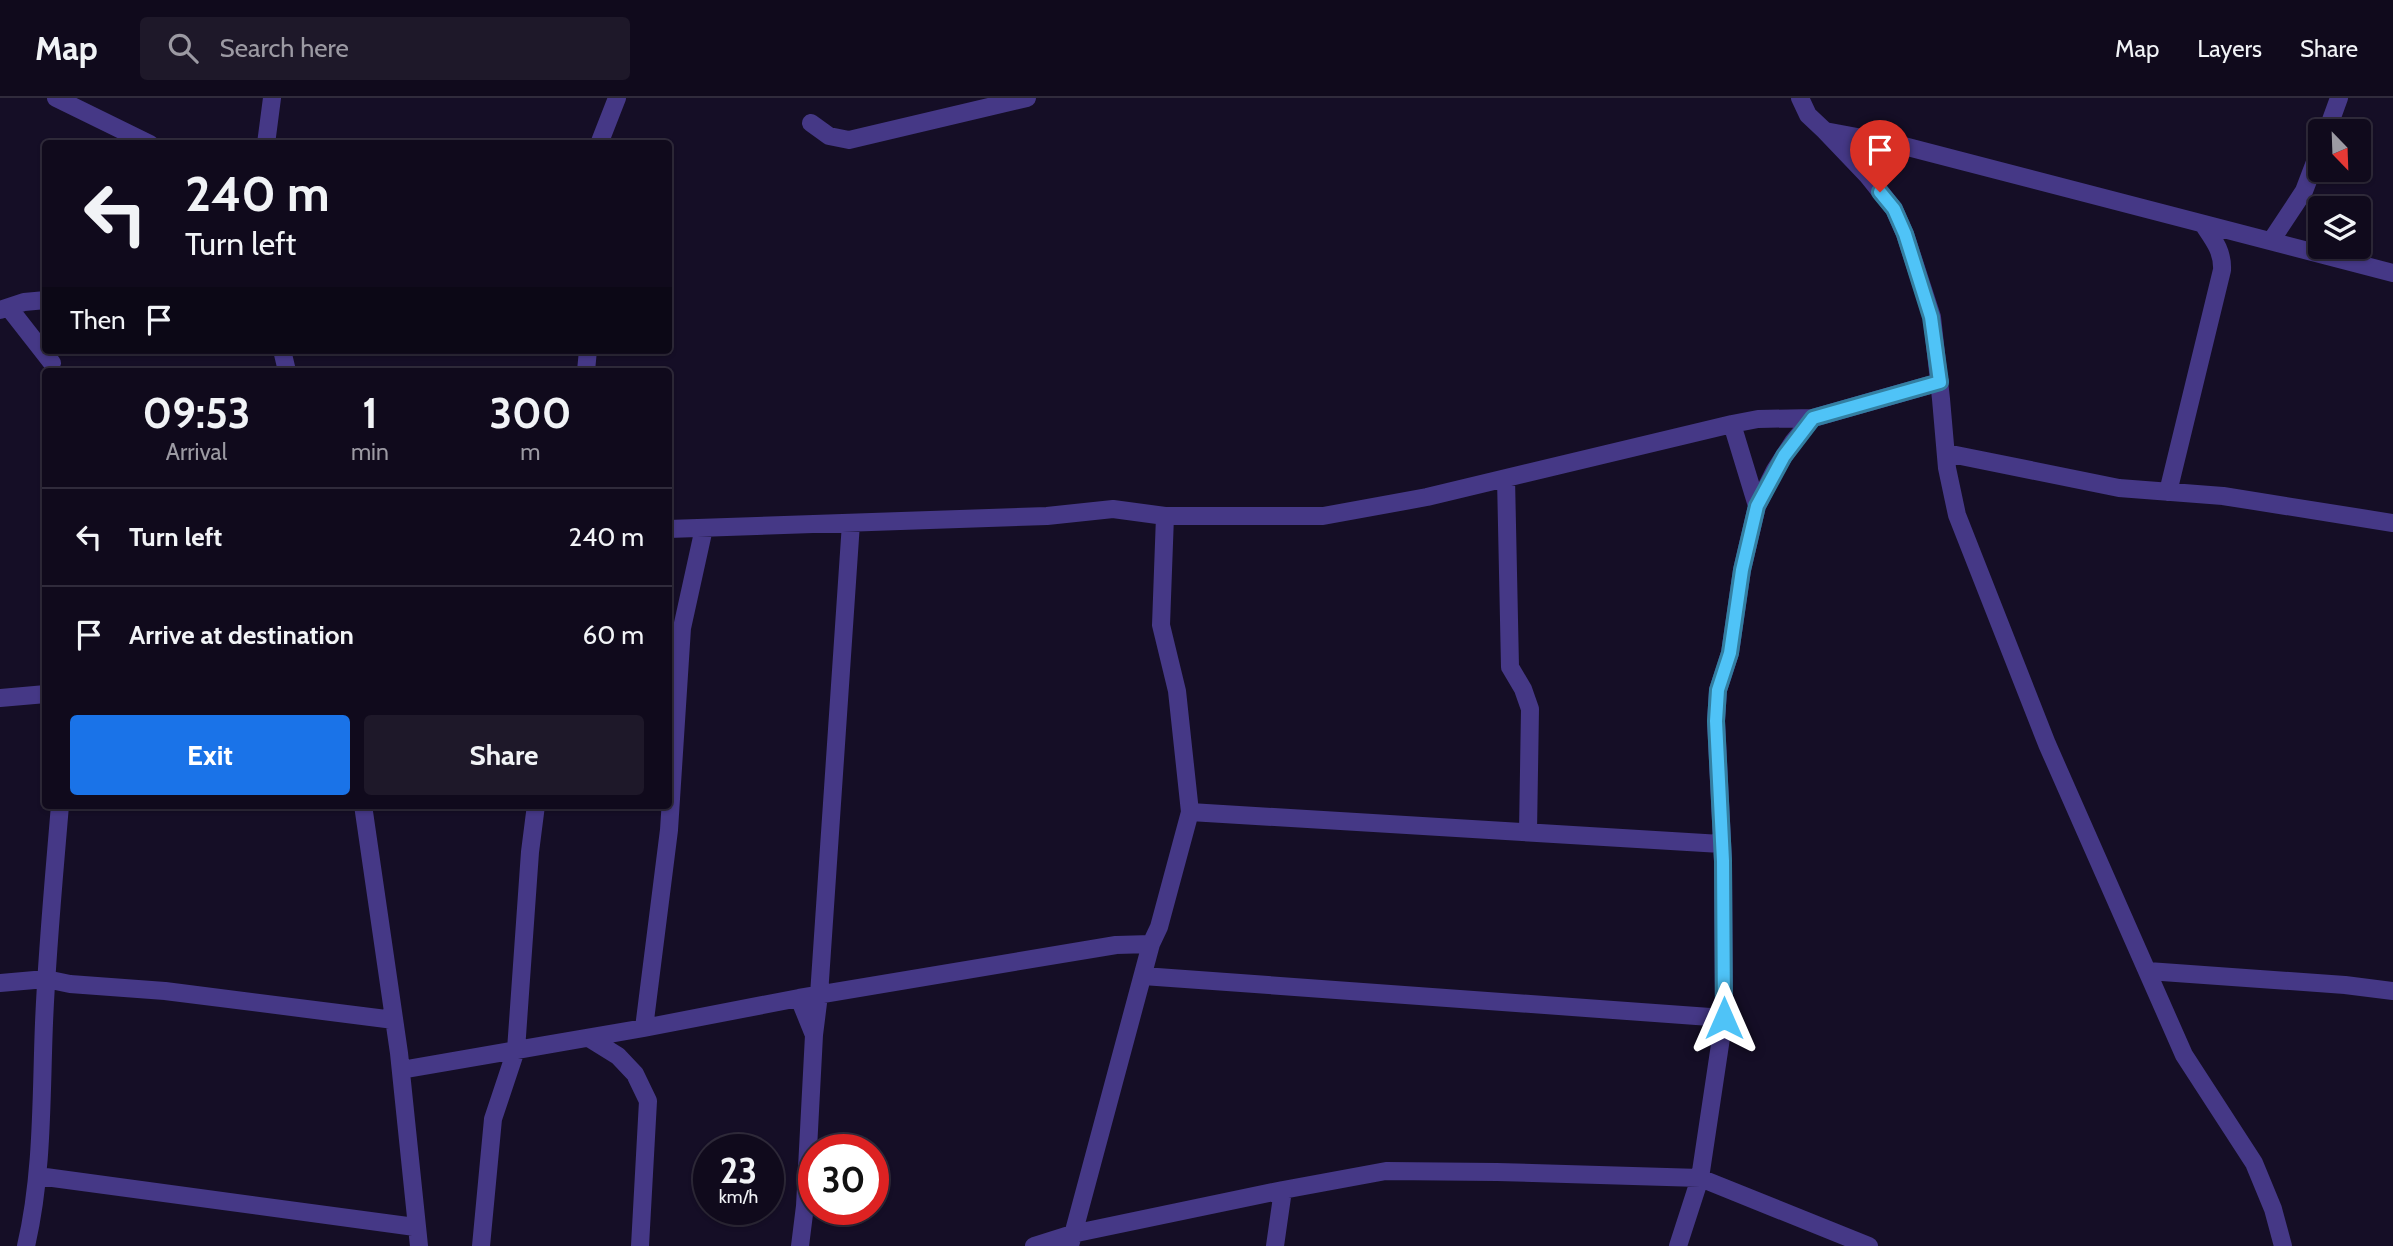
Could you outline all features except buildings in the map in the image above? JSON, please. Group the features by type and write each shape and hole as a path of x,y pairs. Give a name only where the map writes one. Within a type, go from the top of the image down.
{"street":[{"path":"56,98 142,140"},
{"path":"267,140 272,98"},
{"path":"601,140 617,98"},
{"path":"811,123 829,136 849,141 1027,98"},
{"path":"1800,98 1808,115 1867,175 1894,209 1931,317 1946,453 1957,515 2047,744 2185,1055 2255,1163 2278,1242"},
{"path":"2331,119 2339,98"},
{"path":"1825,131 1900,145 2393,273"},
{"path":"2271,241 2308,180"},
{"path":"2168,492 2222,270 2218,247 2203,224"},
{"path":"42,300 23,302 4,309 42,349"},
{"path":"672,529 1048,516 1113,509 1165,516 1323,516 1427,497 1732,424 1758,419 1813,418 1940,382"},
{"path":"1678,1246 1700,1178 1724,1018 1716,721 1718,690 1730,653 1742,570 1757,506 1775,470 1813,418"},
{"path":"1732,424 1757,506"},
{"path":"1946,453 2119,488 2222,496 2393,523"},
{"path":"1506,478 1510,667 1523,689 1530,709 1528,832"},
{"path":"1071,1240 1151,944 1159,927 1190,812 1177,691 1161,625 1165,516"},
{"path":"800,1246 806,1193 814,1035 820,995 851,523"},
{"path":"672,783 682,628 705,528"},
{"path":"0,698 42,694"},
{"path":"26,1246 38,1176 46,979 60,809"},
{"path":"364,809 401,1070 419,1246"},
{"path":"481,1246 493,1119 516,1050 535,809"},
{"path":"644,1028 670,809"},
{"path":"1190,812 1721,844"},
{"path":"401,1070 799,998 1116,945 1151,944"},
{"path":"2148,971 2393,990"},
{"path":"1143,976 1724,1018"},
{"path":"0,983 46,979 70,984 165,991 394,1020"},
{"path":"799,998 814,1035"},
{"path":"589,1038 618,1056 635,1074 648,1101 640,1246"},
{"path":"1034,1246 1071,1240 1283,1190 1386,1171 1700,1178 1869,1246"},
{"path":"38,1176 415,1227"},
{"path":"1275,1246 1283,1190"}],"route":[{"path":"1724,1018 1723,861 1716,721 1718,690 1730,653 1742,570 1757,506 1775,470 1813,418 1940,382 1931,317 1905,234 1894,209 1880,192"}]}
